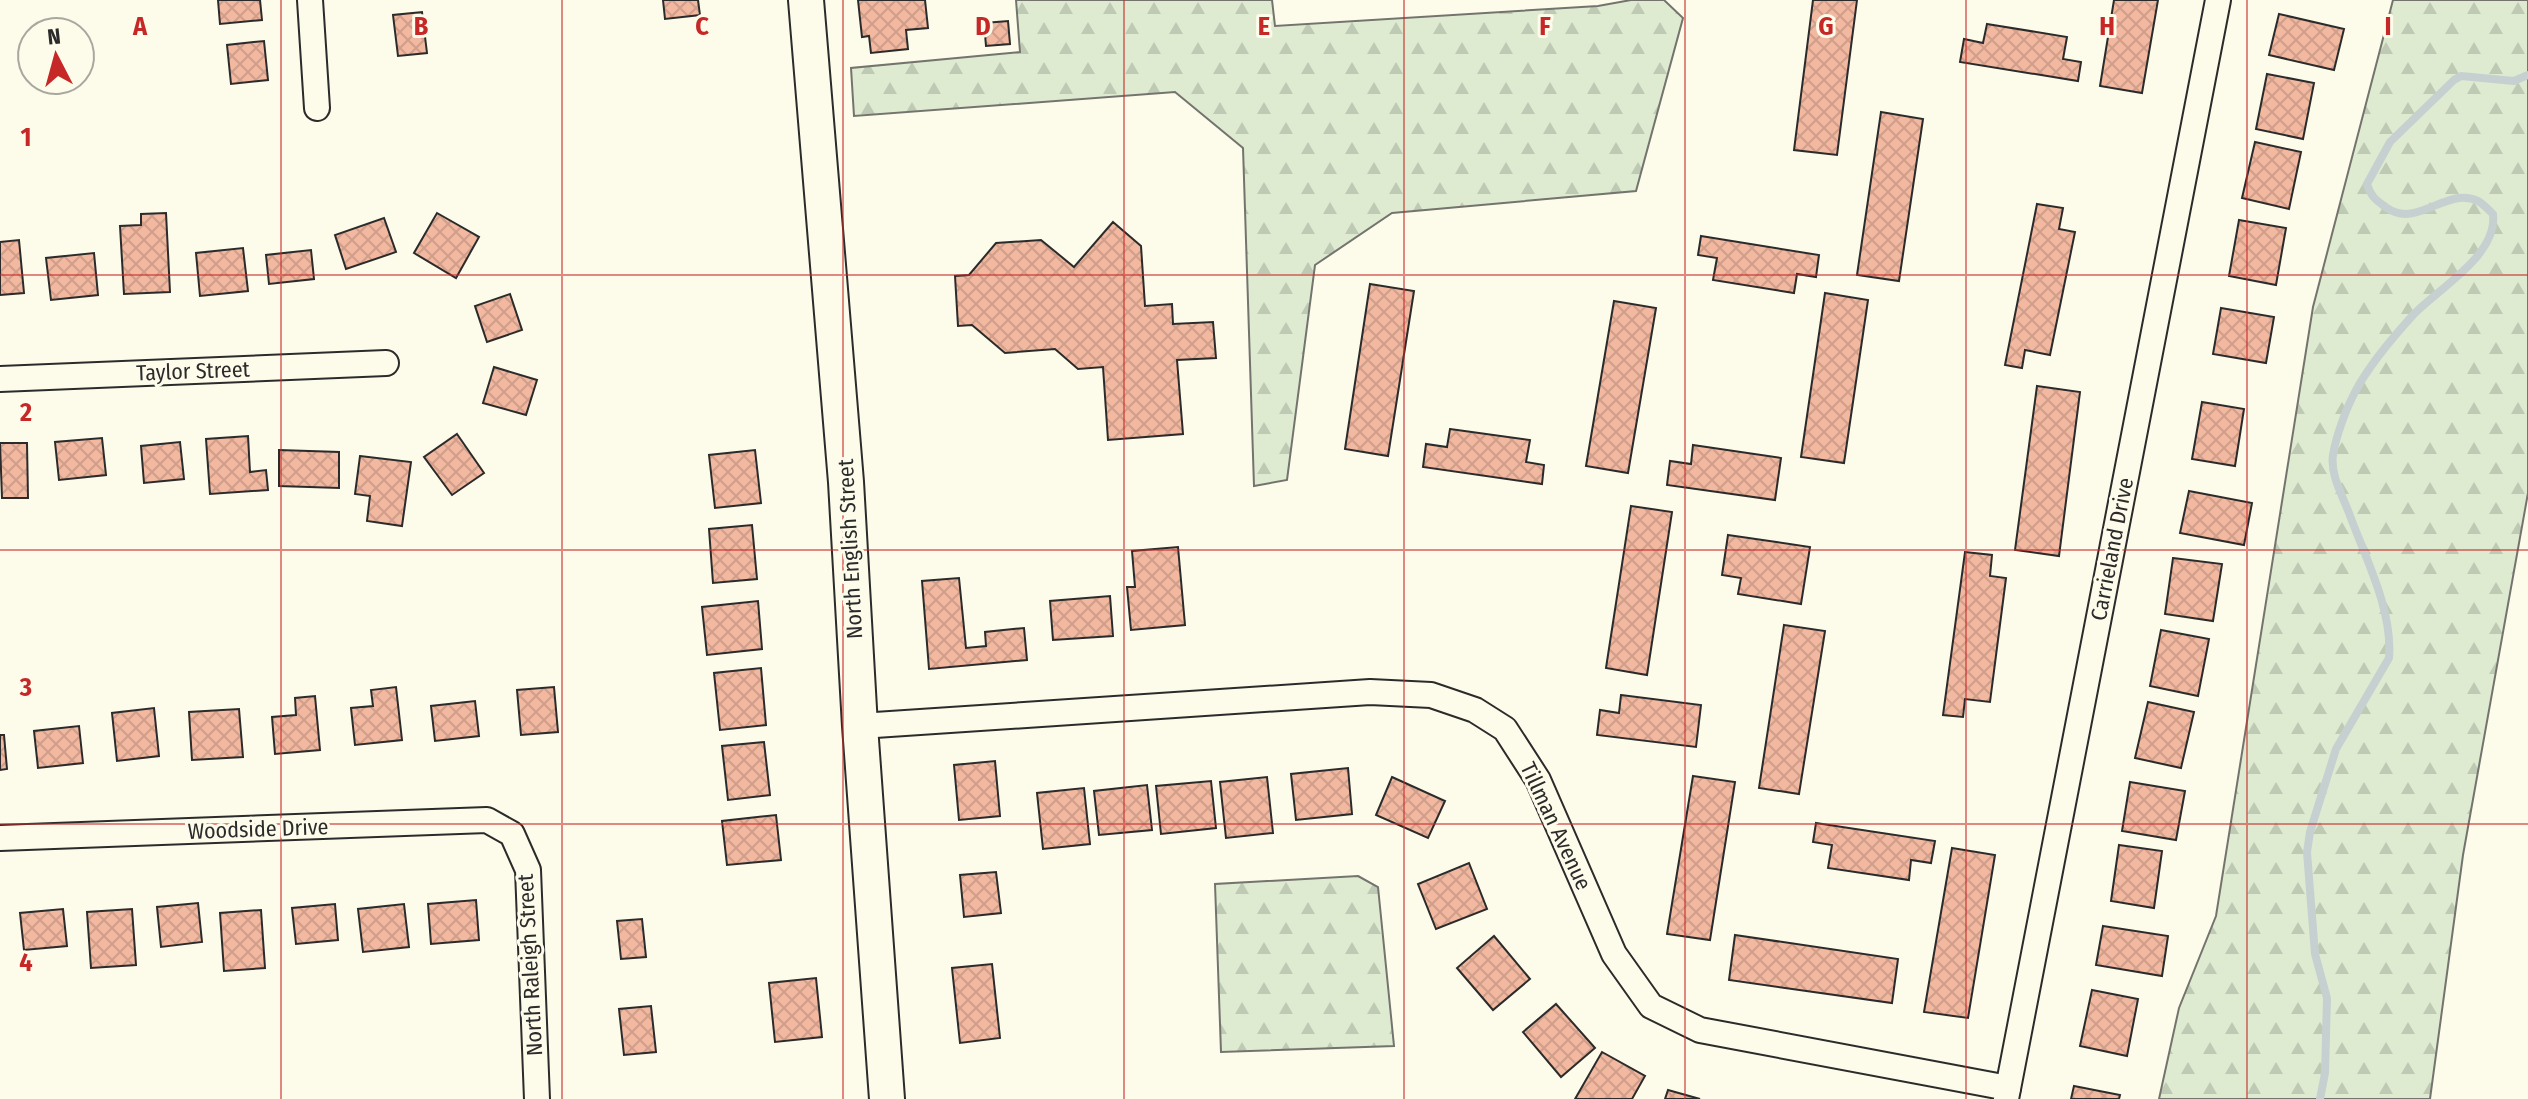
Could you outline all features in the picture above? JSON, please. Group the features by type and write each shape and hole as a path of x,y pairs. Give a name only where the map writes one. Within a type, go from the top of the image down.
{"street":[{"path":"310,0 317,108"},
{"name":"North English Street","path":"806,0 845,467 887,1099"},
{"name":"Carrieland Drive","path":"2007,1094 2218,0"},
{"name":"Taylor Street","path":"0,379 386,363"},
{"name":"Tillman Avenue","path":"860,726 1370,692 1431,695 1475,710 1505,729 1538,780 1614,954 1651,1006 1700,1030 2007,1094"},
{"name":"Woodside Drive","path":"0,838 487,820 512,834"},
{"name":"North Raleigh Street","path":"512,834 528,870 537,1099"}],"green space":[{"path":"1016,0 1272,0 1275,26 1598,6 1631,0 1664,0 1683,18 1636,191 1392,213 1315,265 1287,480 1254,486 1243,148 1175,92 854,116 851,68 1020,52"},
{"path":"2393,0 2528,0 2528,493 2463,855 2430,1099 2159,1099 2179,1008 2216,916 2313,307"},
{"path":"1358,876 1378,887 1394,1046 1221,1052 1215,884"}],"building":[{"path":"218,0 260,0 262,20 220,24"},
{"path":"663,0 698,0 700,15 665,19"},
{"path":"858,0 925,0 928,28 906,30 908,49 871,53 869,36 862,37"},
{"path":"1813,0 1857,0 1837,155 1794,150"},
{"path":"2114,0 2158,0 2142,93 2100,86"},
{"path":"422,12 427,53 398,56 393,15"},
{"path":"2279,14 2344,29 2334,70 2269,55"},
{"path":"1008,21 1010,44 986,46 984,23"},
{"path":"1987,24 2067,37 2063,59 2081,62 2078,81 1960,62 1964,39 1983,43"},
{"path":"264,41 268,80 231,84 227,45"},
{"path":"2267,74 2314,83 2303,139 2256,129"},
{"path":"1881,112 1923,119 1899,281 1857,275"},
{"path":"2255,142 2301,152 2289,209 2242,198"},
{"path":"2037,204 2063,208 2059,229 2075,232 2050,355 2025,350 2022,368 2005,365"},
{"path":"166,213 170,292 124,294 120,226 141,225 141,214"},
{"path":"437,213 479,237 456,278 414,253"},
{"path":"384,218 396,252 346,269 335,235"},
{"path":"2239,220 2286,228 2276,285 2229,276"},
{"path":"1113,222 1141,246 1145,306 1172,304 1173,324 1213,322 1216,358 1177,360 1183,434 1108,440 1103,367 1078,369 1055,349 1005,353 972,325 958,326 955,276 969,275 996,243 1041,240 1074,267"},
{"path":"1701,236 1819,255 1816,277 1797,274 1794,293 1713,280 1717,258 1698,255"},
{"path":"19,240 24,293 0,295 0,242"},
{"path":"243,248 248,291 200,296 196,253"},
{"path":"311,250 314,279 269,284 266,255"},
{"path":"94,253 98,295 51,300 46,258"},
{"path":"1370,284 1414,291 1388,456 1345,449"},
{"path":"1825,293 1868,300 1844,463 1801,457"},
{"path":"510,294 522,330 487,342 475,306"},
{"path":"1614,301 1656,308 1628,473 1586,466"},
{"path":"2221,308 2274,317 2266,363 2213,354"},
{"path":"494,367 537,380 526,415 483,403"},
{"path":"2037,386 2080,392 2059,556 2015,550"},
{"path":"2202,402 2244,409 2235,466 2192,459"},
{"path":"1450,429 1530,440 1526,462 1544,465 1542,484 1423,467 1426,444 1447,447"},
{"path":"457,434 484,473 452,495 424,457"},
{"path":"248,436 250,472 266,470 268,490 210,494 206,439"},
{"path":"102,438 106,475 59,480 55,442"},
{"path":"180,442 184,479 144,483 141,446"},
{"path":"0,443 27,443 28,498 2,498"},
{"path":"1693,445 1781,458 1775,500 1667,485 1670,461 1691,464"},
{"path":"279,450 339,452 339,488 279,486"},
{"path":"755,450 761,503 715,508 709,455"},
{"path":"360,456 411,462 402,526 367,521 370,496 355,494"},
{"path":"2189,491 2252,503 2244,545 2180,533"},
{"path":"1631,506 1672,512 1647,675 1606,668"},
{"path":"752,525 757,579 713,583 709,529"},
{"path":"1728,535 1810,547 1801,604 1738,594 1741,578 1722,575"},
{"path":"1178,547 1185,625 1131,630 1127,587 1135,587 1132,551"},
{"path":"1965,552 1992,555 1990,576 2006,578 1990,702 1965,699 1963,717 1943,715"},
{"path":"2173,558 2222,564 2213,621 2165,614"},
{"path":"959,578 966,648 986,646 985,632 1024,628 1027,660 929,669 922,581"},
{"path":"1110,596 1113,636 1053,640 1050,601"},
{"path":"758,601 762,649 707,655 702,607"},
{"path":"1784,625 1825,631 1799,794 1759,788"},
{"path":"2161,630 2209,639 2198,696 2150,686"},
{"path":"761,668 766,725 720,730 714,673"},
{"path":"396,687 402,740 355,745 351,708 373,706 371,690"},
{"path":"554,687 558,732 521,735 517,690"},
{"path":"1621,695 1701,705 1696,747 1597,735 1600,710 1619,713"},
{"path":"315,696 320,750 275,754 272,717 296,715 295,698"},
{"path":"475,701 479,736 435,741 431,706"},
{"path":"2148,702 2194,712 2181,768 2135,758"},
{"path":"154,708 159,756 117,761 112,713"},
{"path":"239,709 243,757 192,760 189,712"},
{"path":"79,726 83,763 38,768 34,731"},
{"path":"0,735 4,735 7,769 0,770"},
{"path":"764,742 770,795 728,800 722,746"},
{"path":"995,761 1000,816 959,820 954,765"},
{"path":"1348,768 1352,814 1296,820 1291,774"},
{"path":"1693,776 1735,782 1710,940 1667,934"},
{"path":"1267,777 1273,833 1226,838 1220,782"},
{"path":"1392,777 1445,801 1428,838 1376,815"},
{"path":"1211,781 1216,828 1161,834 1156,786"},
{"path":"2130,782 2185,791 2176,840 2122,831"},
{"path":"1147,785 1152,830 1099,835 1094,791"},
{"path":"1084,788 1090,844 1043,849 1037,793"},
{"path":"776,815 781,860 727,865 722,821"},
{"path":"1816,823 1935,841 1931,863 1911,860 1909,880 1828,868 1832,845 1813,842"},
{"path":"2119,845 2162,851 2154,908 2111,901"},
{"path":"1952,848 1995,855 1968,1018 1924,1012"},
{"path":"1469,863 1487,909 1436,929 1418,884"},
{"path":"996,872 1001,913 964,917 960,875"},
{"path":"476,900 479,940 431,944 428,904"},
{"path":"198,903 202,942 161,947 157,907"},
{"path":"335,904 338,940 296,944 292,908"},
{"path":"404,904 409,947 363,952 358,909"},
{"path":"63,909 67,946 24,950 20,913"},
{"path":"132,909 136,965 91,968 87,912"},
{"path":"261,910 265,968 224,971 220,913"},
{"path":"642,919 646,957 621,959 617,921"},
{"path":"2103,926 2168,936 2162,976 2096,965"},
{"path":"1735,935 1898,959 1892,1003 1729,980"},
{"path":"1494,936 1530,979 1493,1010 1457,968"},
{"path":"992,964 1000,1038 960,1043 952,968"},
{"path":"816,978 822,1037 775,1042 769,983"},
{"path":"2092,990 2138,999 2127,1056 2080,1046"},
{"path":"1556,1004 1595,1048 1561,1077 1523,1032"},
{"path":"651,1006 656,1052 624,1055 619,1009"},
{"path":"1602,1052 1645,1076 1632,1099 1575,1099"},
{"path":"2074,1086 2120,1095 2119,1099 2071,1099"},
{"path":"1668,1090 1700,1099 1665,1099"}],"waterway":[{"path":"2320,1099 2325,1073 2327,998 2315,954 2307,852 2310,832 2336,749 2389,658 2387,621 2370,566 2335,477 2334,448 2348,406 2367,372 2414,314 2477,257 2492,229 2493,214 2478,201 2466,198 2443,202 2410,214 2398,213 2377,200 2367,184 2390,142 2454,80 2461,76 2514,81 2528,75"}]}
